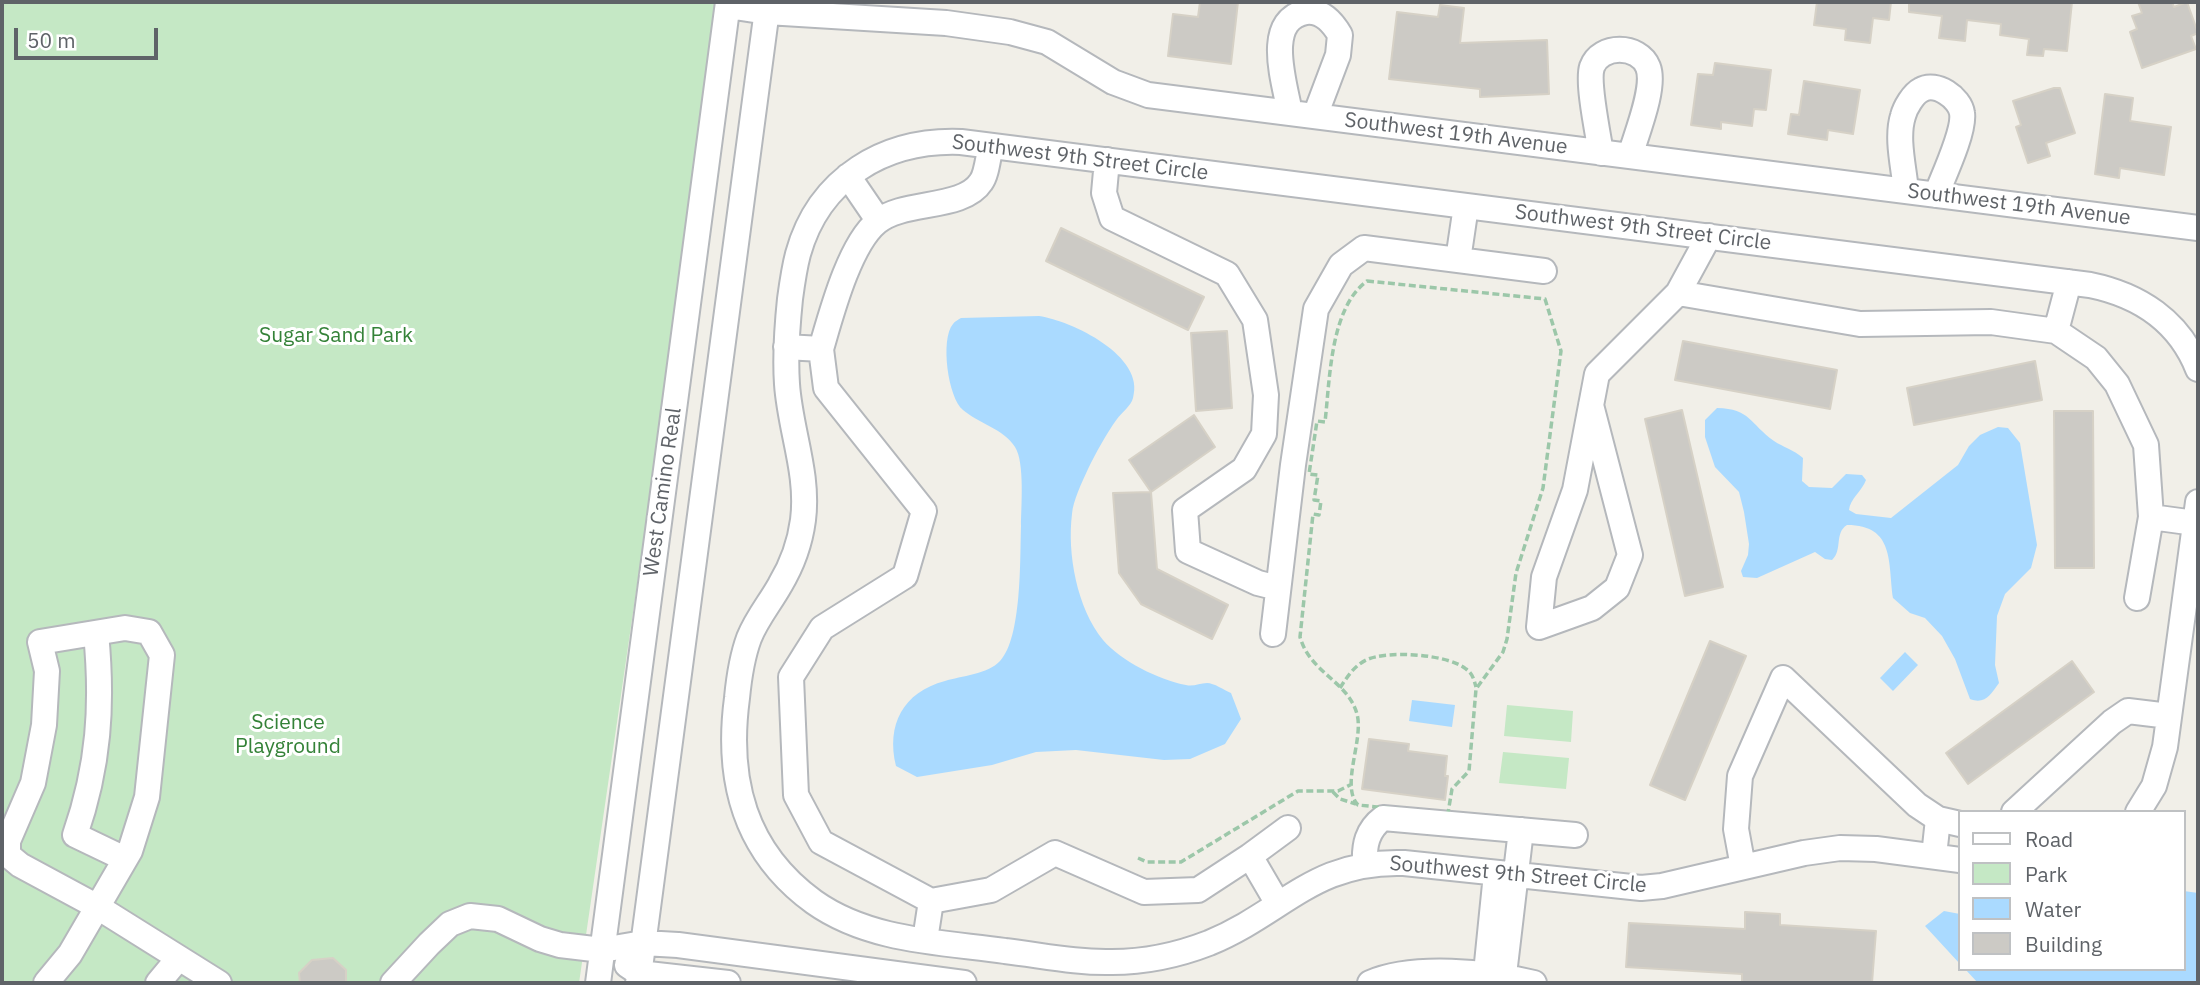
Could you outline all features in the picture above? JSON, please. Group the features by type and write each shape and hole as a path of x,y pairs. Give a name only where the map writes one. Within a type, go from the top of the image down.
{"street":[{"name":"Southwest 19th Avenue","path":"728,4 948,12 1047,42 1112,82 1148,95 2198,228"},
{"name":"West Camino Real","path":"598,983 728,4"},
{"name":"West Camino Real","path":"639,978 767,7"},
{"path":"1290,113 1280,52 1281,36 1285,25 1298,14 1313,11 1331,20 1340,35 1338,55 1315,116"},
{"path":"1601,153 1591,83 1592,68 1599,56 1610,50 1626,49 1639,56 1648,67 1649,87 1630,156"},
{"path":"1906,191 1900,131 1903,116 1909,102 1920,90 1929,88 1944,91 1956,100 1963,114 1959,137 1936,195"},
{"name":"Southwest 9th Street Circle","path":"1958,860 1876,849 1840,848 1804,853 1662,886 1641,887 1405,863 1365,864 1328,875 1212,942 1172,955 1130,962 1087,962 925,940 883,933 848,921 801,892 775,865 755,835 737,783 732,743 743,657 758,620 791,564 804,514 805,482 789,397 786,347 794,273 804,235 823,201 848,176 867,162 922,143 961,142 2112,289 2146,304 2174,328 2198,369"},
{"path":"991,146 982,182 965,195 899,211 878,220 866,233 840,285 821,349 826,388 924,511 905,576 822,628 791,677 796,795 821,842 931,901 991,891 1055,853 1144,892 1198,890 1288,828"},
{"path":"1107,160 1104,193 1112,219 1227,274 1255,320 1266,395 1264,434 1244,469 1185,510 1188,551 1258,583 1278,588"},
{"path":"848,176 878,220"},
{"path":"1458,260 1466,206"},
{"path":"1591,405 1630,555 1617,588 1592,608 1539,627 1544,577 1576,490 1591,405 1597,374 1678,293 1709,236"},
{"path":"1273,634 1293,465 1316,309 1341,265 1364,248 1544,271"},
{"path":"2056,331 2069,282"},
{"path":"1678,293 1860,324 1991,322 2056,331 2096,358 2117,384 2146,446 2151,517 2137,598"},
{"path":"786,347 821,349"},
{"path":"2139,810 2161,769 2197,512 2151,517"},
{"path":"46,983 70,954 96,906 125,859 147,797 162,655 149,632 125,628 40,642 47,671 44,725 33,783 8,841 8,855 96,906 219,983"},
{"path":"96,633 101,681 97,748 86,805 75,835 125,859"},
{"path":"1743,867 1736,829 1740,776 1783,678 1917,805 1949,821 1934,856"},
{"path":"2016,810 2112,722 2128,711 2169,716"},
{"path":"1365,864 1364,847 1370,833 1383,818 1574,835"},
{"path":"1494,979 1506,875 1521,830"},
{"path":"1250,856 1278,904"},
{"path":"925,940 931,901"},
{"path":"394,983 450,925 470,916 498,919 540,939 561,945 602,950 643,943 678,945 964,983"},
{"path":"602,950 639,978 728,983"},
{"path":"158,983 178,959"},
{"path":"1370,983 1382,978 1429,973 1534,983"}],"path":[{"path":"1332,792 1340,799 1358,805 1448,813 1452,789 1469,771 1476,690 1483,676 1496,663 1507,639 1516,573 1543,488 1561,351 1545,299 1367,281 1356,289 1336,334 1325,422 1317,421 1310,474 1318,475 1314,500 1321,501 1319,514 1313,514 1300,637 1303,650 1310,660 1348,695 1358,715 1352,795 1358,805"},
{"path":"1340,688 1365,660 1377,656 1409,656 1456,662 1469,671 1476,690"},
{"path":"1138,858 1147,862 1181,862 1298,791 1332,792 1352,783"}],"green space":[{"name":"Sugar Sand Park","path":"2,2 722,2 579,983 2,983"},
{"path":"1507,705 1573,711 1571,742 1504,736"},
{"path":"1503,752 1569,758 1566,789 1499,783"}],"water":[{"path":"1039,316 1069,325 1103,343 1118,355 1128,368 1134,383 1132,401 1119,416 1098,450 1073,509 1073,563 1086,612 1103,640 1120,655 1164,679 1189,685 1216,685 1231,693 1241,719 1225,744 1190,759 1164,760 1076,750 1036,752 992,765 917,777 896,766 894,737 901,712 918,693 930,686 982,672 1000,661 1012,635 1018,597 1022,485 1018,454 1004,435 969,415 958,403 947,368 949,332 961,318"},
{"path":"1717,408 1743,414 1774,441 1803,458 1802,481 1809,487 1832,488 1846,474 1862,475 1866,480 1849,510 1856,514 1891,518 1958,465 1969,446 1980,435 1998,427 2008,428 2020,443 2037,545 2031,568 2005,594 1997,616 1995,665 1999,683 1990,694 1980,701 1970,699 1955,659 1942,636 1925,618 1910,613 1893,598 1886,548 1874,531 1847,525 1841,532 1832,560 1815,552 1757,578 1743,577 1741,571 1748,555 1749,544 1739,492 1715,467 1705,437 1705,420"},
{"path":"1905,652 1918,665 1893,691 1880,678"},
{"path":"1412,700 1455,705 1452,727 1409,721"},
{"path":"2186,891 2198,893 2198,983 1978,983 1967,971 2186,971"},
{"path":"1944,911 1958,914 1958,962 1925,926"}],"building":[{"path":"1200,2 1238,2 1231,64 1168,56 1173,14 1198,17"},
{"path":"1817,2 1891,2 1889,20 1873,18 1870,43 1845,40 1846,29 1814,25"},
{"path":"1909,2 2072,2 2067,51 2044,49 2043,56 2027,55 2029,39 2000,35 2001,24 1967,20 1965,41 1939,38 1942,16 1909,12"},
{"path":"2138,2 2172,2 2174,7 2187,2 2198,33 2191,36 2196,49 2142,68 2130,32 2137,29 2132,16 2142,13"},
{"path":"1440,5 1464,8 1460,43 1547,40 1549,94 1480,97 1480,89 1389,79 1397,12 1438,17"},
{"path":"1715,63 1771,70 1766,110 1754,109 1752,126 1721,122 1721,129 1691,125 1698,74 1713,75"},
{"path":"1804,81 1860,90 1853,134 1828,130 1827,140 1788,134 1791,114 1799,115"},
{"path":"2060,88 2075,133 2046,143 2050,156 2028,163 2016,127 2021,125 2013,101"},
{"path":"2105,94 2133,98 2130,121 2171,127 2164,175 2120,168 2119,178 2095,174"},
{"path":"1061,228 1204,297 1188,330 1046,261"},
{"path":"1227,331 1232,408 1196,411 1191,333"},
{"path":"1683,341 1837,370 1830,409 1675,380"},
{"path":"2035,361 2042,400 1914,425 1907,388"},
{"path":"1682,410 1723,587 1685,596 1645,419"},
{"path":"2054,411 2093,411 2094,568 2055,568"},
{"path":"1194,415 1215,447 1151,492 1129,460"},
{"path":"1151,492 1157,569 1228,605 1212,639 1141,604 1119,573 1113,493"},
{"path":"1710,641 1746,656 1685,800 1650,785"},
{"path":"2072,661 2094,692 1968,784 1946,753"},
{"path":"1369,739 1409,744 1408,751 1447,756 1445,800 1362,789"},
{"path":"1745,912 1780,914 1780,925 1876,931 1872,983 1742,982 1742,974 1626,967 1629,923 1745,929"},
{"path":"333,958 346,970 346,983 300,983 299,973 312,960"}],"park label":[{"name":"Science Playground","path":"288,735"}]}
